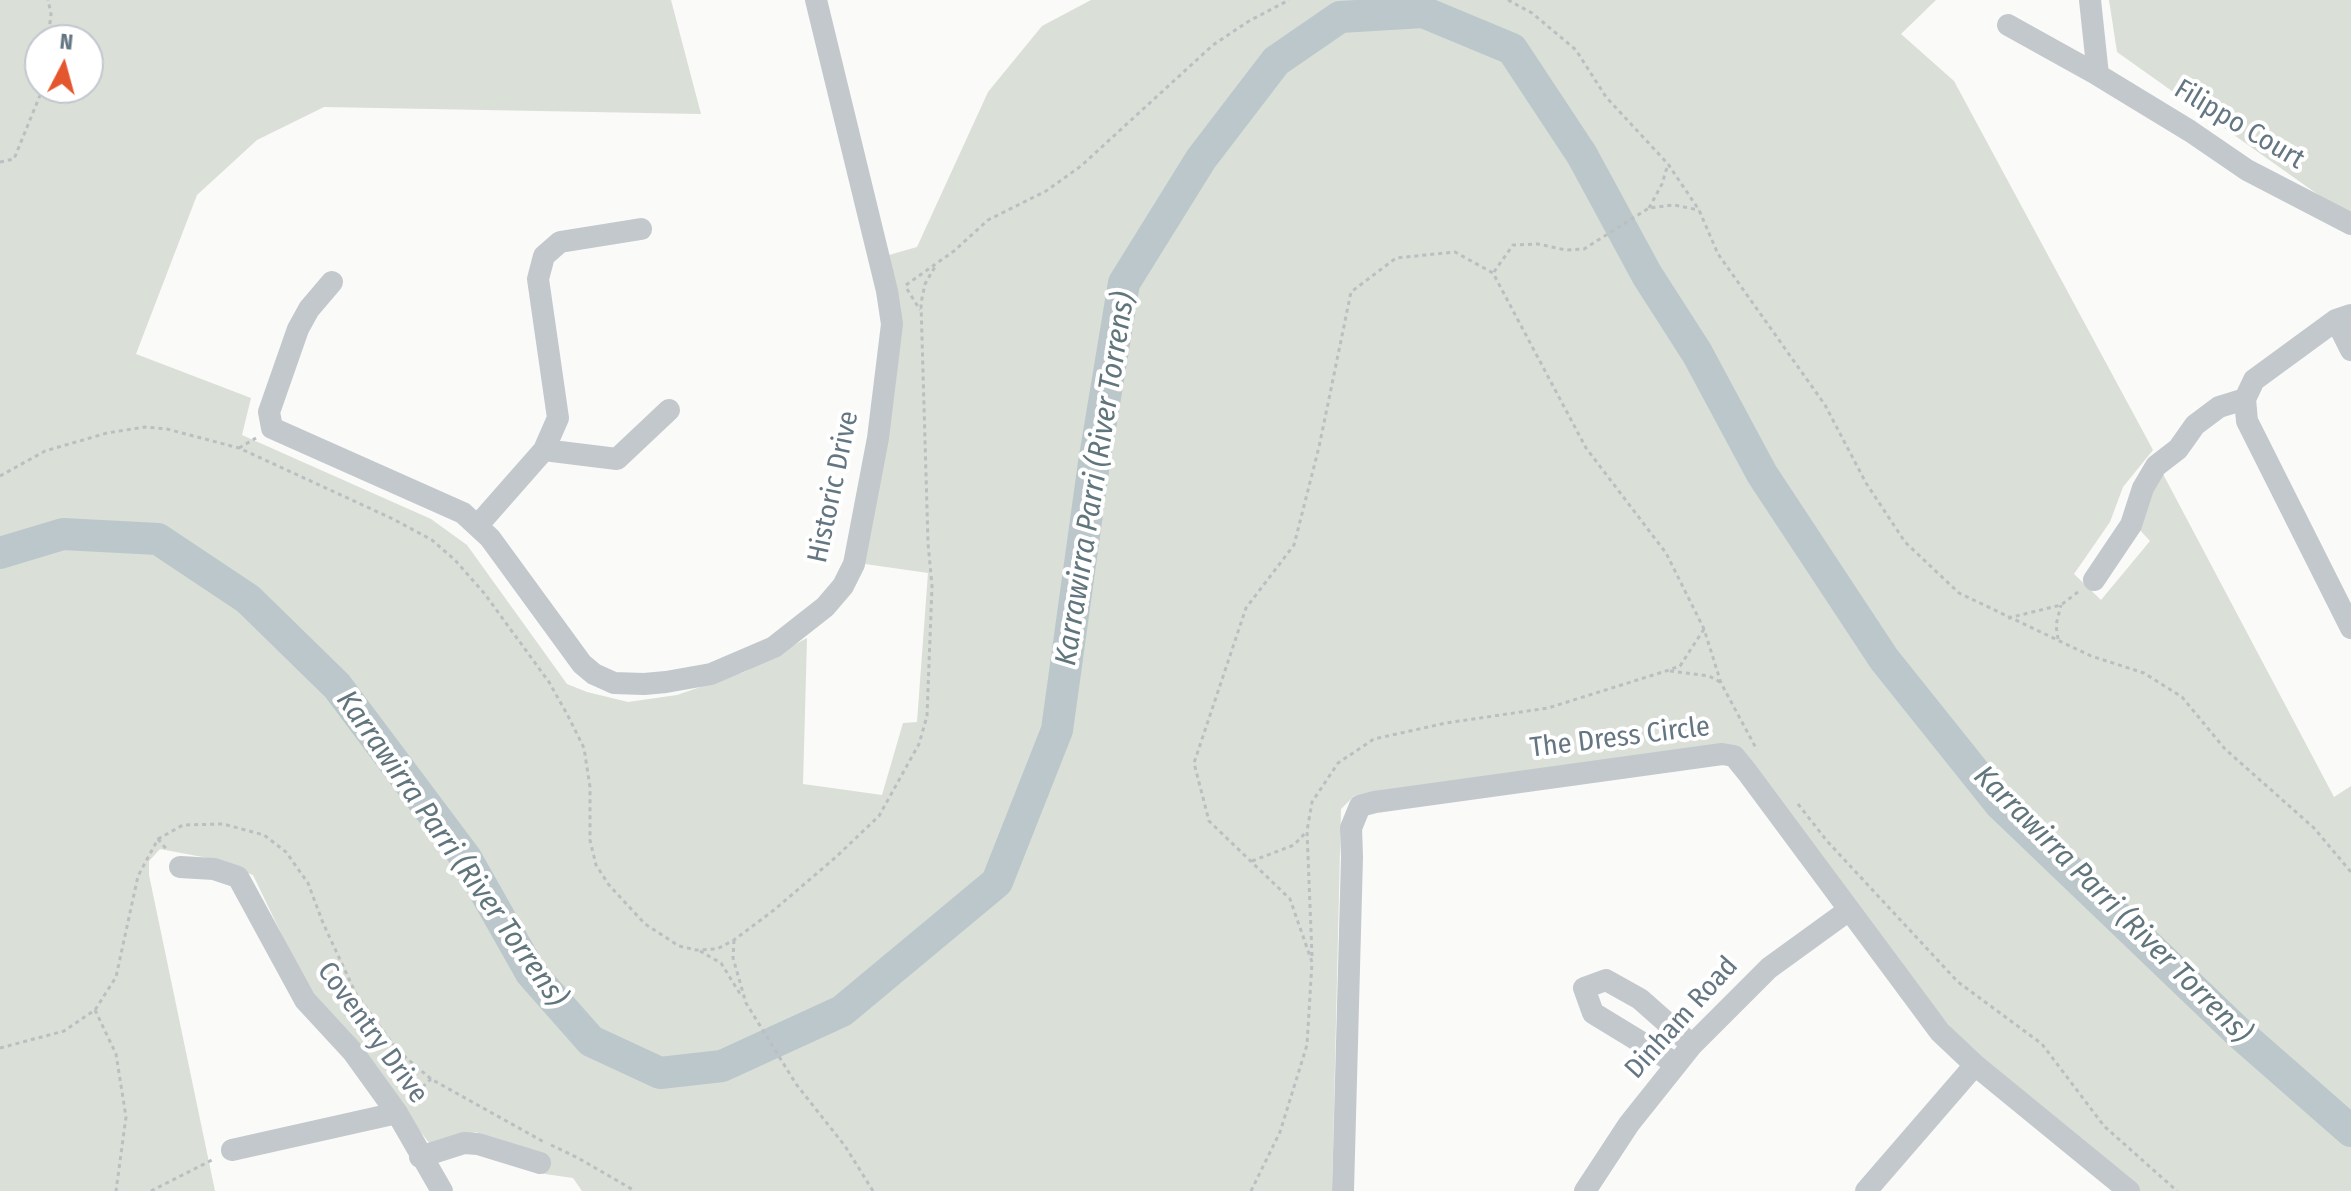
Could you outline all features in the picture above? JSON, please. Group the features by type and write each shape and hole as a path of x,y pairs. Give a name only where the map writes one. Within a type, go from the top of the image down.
{"street":[{"name":"Historic Drive","path":"332,282 309,309 298,329 269,412 272,428 444,504 478,525 496,545 582,664 594,674 614,683 644,684 711,674 774,647 825,607 843,586 854,564 878,438 896,288 816,0"},
{"path":"2090,0 2098,75"},
{"name":"Filippo Court","path":"2008,25 2098,75 2247,170 2351,224"},
{"path":"478,525 544,450 558,418 538,279 544,256 560,242 641,229"},
{"path":"2351,350 2343,317 2254,380 2245,399 2247,421 2351,628"},
{"path":"2094,580 2131,525 2143,488 2156,466 2178,449 2195,425 2219,407 2245,399"},
{"path":"544,450 617,459 669,410"},
{"name":"The Dress Circle","path":"1343,1191 1351,828 1360,806 1390,799 1722,754 1734,756 1940,1032 1975,1065 2129,1191"},
{"name":"Coventry Drive","path":"180,867 214,869 238,877 305,1000 353,1052 397,1113 442,1191"},
{"name":"Dinham Road","path":"1585,1191 1629,1124 1675,1063 1769,968 1849,910"},
{"path":"1675,1063 1593,1013 1584,988 1606,980 1640,999 1692,1045"},
{"path":"1866,1191 1975,1065"},
{"path":"232,1150 397,1113"},
{"path":"420,1157 464,1143 478,1144 540,1163"}],"path":[{"path":"48,0 50,24"},
{"path":"922,313 896,288 936,265 988,220 1046,191 1081,166 1213,45 1289,0"},
{"path":"1508,0 1532,13 1576,50 1606,97 1668,164 1699,210 1718,254 1825,405 1866,483 1905,542 1959,593 2091,656 2144,673 2182,697 2225,749 2314,828 2351,872"},
{"path":"0,162 14,159 36,104"},
{"path":"1649,208 1662,184 1668,164"},
{"path":"1493,273 1513,245 1538,244 1566,250 1584,249 1649,208 1674,205 1699,210"},
{"path":"1312,962 1290,899 1209,821 1194,763 1246,608 1294,545 1319,447 1351,292 1396,258 1455,252 1493,273 1586,448 1666,553 1704,629 1721,683 1760,757"},
{"path":"696,950 717,949 734,940 836,857 879,816 919,744 927,716 932,586 928,543 922,313 925,284 936,265"},
{"path":"0,476 45,451 107,433 145,427 167,429 239,448 432,540 455,560 484,593 549,682 568,716 584,748 590,787 590,840 596,865 609,885 645,924 679,946 708,953 721,963 796,1084 845,1146 873,1191"},
{"path":"2008,618 2061,605 2094,580"},
{"path":"2058,639 2056,625 2061,605"},
{"path":"1251,1191 1280,1132 1307,1045 1312,962 1307,831 1312,802 1338,763 1374,739 1446,723 1548,708 1680,666 1704,629"},
{"path":"1666,671 1709,676 1721,683"},
{"path":"1799,805 1827,841 1958,982 2042,1044 2104,1126 2177,1191"},
{"path":"1251,861 1294,845 1307,831"},
{"path":"734,940 733,958 746,1003"},
{"path":"95,1010 116,1054 126,1117 116,1191"},
{"path":"397,1113 431,1079"},
{"path":"151,1191 232,1150"}],"shaded area":[{"path":"0,0 671,0 701,114 324,107 257,140 197,195 136,354 251,398 242,435 431,519 467,545 567,684 628,702 677,695 744,672 807,638 803,784 882,795 903,723 917,722 928,573 858,563 885,422 882,257 917,247 988,92 1042,26 1091,0 1936,0 1901,34 1954,81 2153,450 2123,487 2110,522 2074,574 2101,600 2150,541 2139,529 2151,491 2163,474 2334,797 2351,786 2351,1191 2136,1191 1978,1062 1726,746 1354,796 1341,809 1332,1191 582,1191 573,1178 538,1173 541,1156 476,1132 430,1144 307,987 253,875 208,858 160,849 149,861 149,875 215,1191 0,1191"},
{"path":"2109,0 2351,0 2351,218 2117,52"},
{"path":"2308,1079 2351,1120 2351,1144 2345,1132 2332,1122 2318,1123 2312,1115 2312,1106 2295,1088"}],"waterway":[{"name":"Karrawirra Parri (River Torrens)","path":"0,553 63,534 158,539 248,599 337,686 466,858 531,973 591,1041 660,1073 722,1066 842,1011 997,882 1057,730 1094,463 1124,283 1201,159 1276,61 1340,17 1423,12 1512,49 1582,155 1647,275 1697,353 1762,474 1884,659 2000,804 2238,1032 2351,1131"}]}
